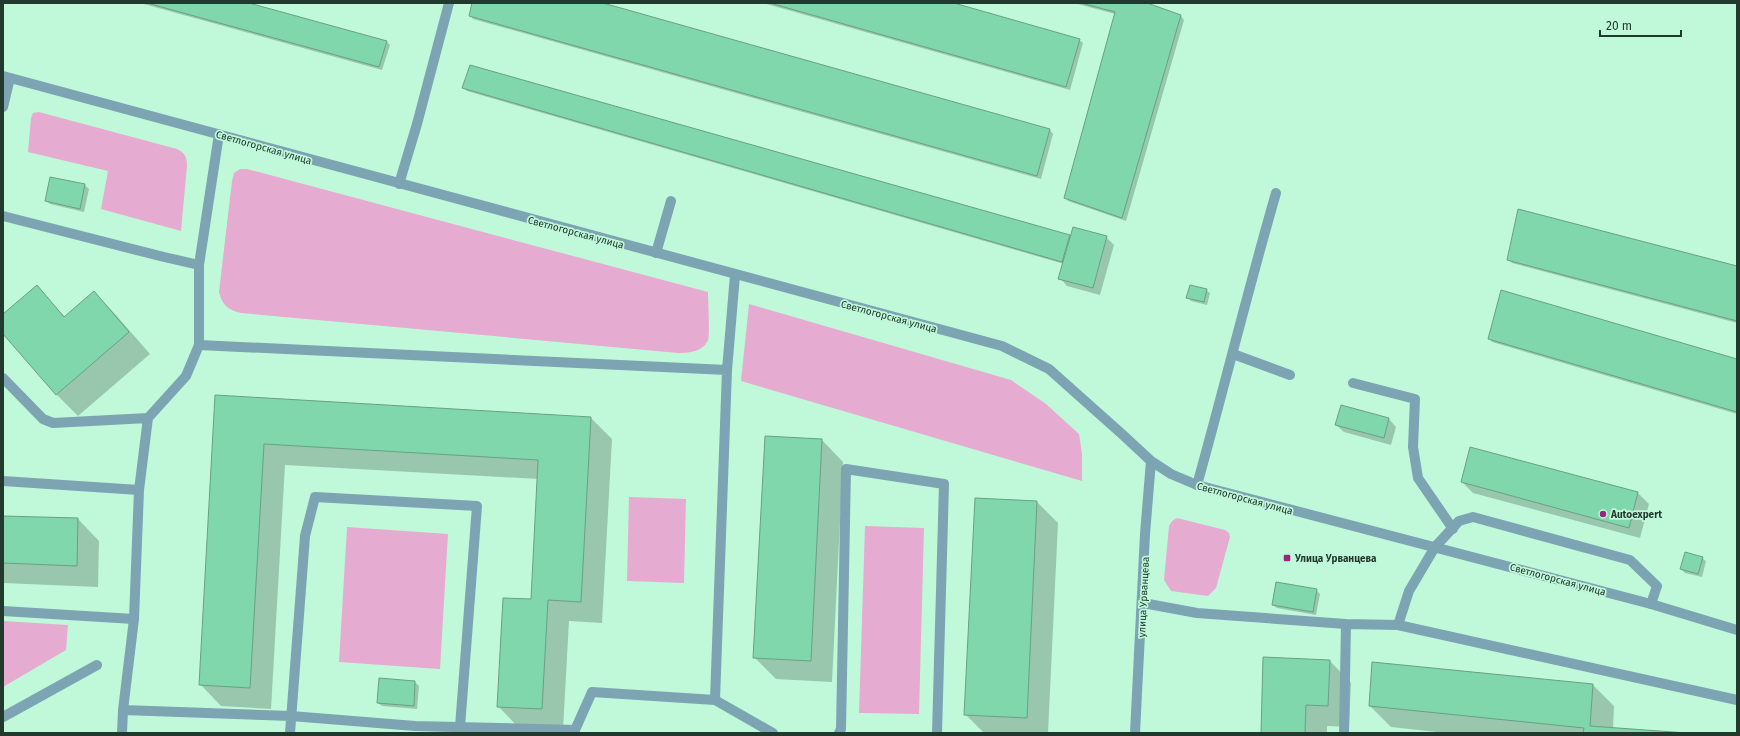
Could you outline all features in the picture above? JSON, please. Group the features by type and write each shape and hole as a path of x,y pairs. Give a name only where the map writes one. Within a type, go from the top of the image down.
{"street":[{"path":"399,184 417,124 449,3"},
{"path":"3,107 6,77"},
{"name":"Светлогорская улица","path":"6,77 734,275 1002,346 1049,369 1123,434 1151,462 1170,474 1197,485 1651,604 1737,630"},
{"path":"122,733 123,710 134,619 139,490 148,418 186,376 199,345 199,265 219,134"},
{"path":"1197,485 1233,354 1241,314 1276,193"},
{"path":"656,253 671,201"},
{"path":"3,216 199,265"},
{"path":"715,700 727,370 734,275"},
{"path":"199,345 727,370"},
{"path":"1233,354 1290,375"},
{"path":"3,378 43,419 53,423 148,418"},
{"path":"1353,383 1414,399 1413,447 1418,478 1453,529"},
{"name":"улица Урванцева","path":"1135,733 1143,603 1145,534 1151,462"},
{"path":"839,733 842,729 846,470 944,484 937,733"},
{"path":"3,480 139,490"},
{"path":"290,733 305,536 315,497 477,506 460,727"},
{"path":"1398,624 1409,590 1435,547 1459,521 1473,517 1630,560 1657,586 1651,604"},
{"path":"1143,603 1197,613 1346,624 1398,624 1737,700"},
{"path":"3,611 134,619"},
{"path":"1344,733 1346,624"},
{"path":"3,716 97,665"},
{"path":"123,710 291,716 415,729 460,727 575,730 592,692 715,700 773,733"}],"shaded area":[{"path":"39,112 177,149 182,152 187,160 187,166 181,231 101,209 108,171 28,152 31,118 33,113"},
{"path":"240,169 247,169 708,292 708,340 703,347 695,351 678,353 236,312 224,304 219,292 232,181 234,173"},
{"path":"749,304 1011,380 1046,404 1079,434 1082,454 1082,481 741,381"},
{"path":"629,497 686,499 684,583 627,581"},
{"path":"1177,518 1225,530 1229,533 1230,537 1216,588 1208,596 1171,591 1164,580 1169,526 1172,521"},
{"path":"865,526 924,528 919,714 859,713"},
{"path":"347,527 448,534 440,669 339,662"},
{"path":"3,621 68,625 66,650 3,687"}],"building":[{"path":"147,3 249,3 387,41 379,67"},
{"path":"472,3 603,3 1050,129 1037,176 469,16"},
{"path":"770,3 954,3 1080,39 1066,87"},
{"path":"1081,3 1147,3 1181,15 1122,218 1064,198 1115,12"},
{"path":"470,65 1070,235 1062,262 462,88"},
{"path":"50,177 85,184 80,209 45,201"},
{"path":"1518,209 1737,266 1737,321 1507,260"},
{"path":"1073,227 1107,236 1093,288 1058,279"},
{"path":"37,285 64,317 94,291 129,332 56,395 3,334 3,314"},
{"path":"1190,285 1207,289 1204,302 1186,298"},
{"path":"1501,290 1737,359 1737,412 1488,339"},
{"path":"215,395 591,417 581,602 548,600 542,709 497,707 503,598 531,599 538,460 264,444 250,688 199,685"},
{"path":"1341,405 1389,418 1384,438 1335,425"},
{"path":"765,436 822,439 811,661 753,658"},
{"path":"1470,447 1638,492 1629,528 1461,482"},
{"path":"975,498 1037,501 1027,718 964,715"},
{"path":"3,516 78,518 77,566 3,563"},
{"path":"1685,552 1703,557 1698,574 1680,569"},
{"path":"1276,582 1317,589 1313,612 1272,605"},
{"path":"1263,657 1330,660 1328,706 1306,705 1305,733 1261,733"},
{"path":"1372,662 1593,684 1590,726 1687,733 1583,733 1584,728 1369,706"},
{"path":"379,678 415,681 414,706 377,703"}],"place":[{"name":"Autoexpert","path":"1603,514"},
{"name":"Улица Урванцева","path":"1287,558"}]}
